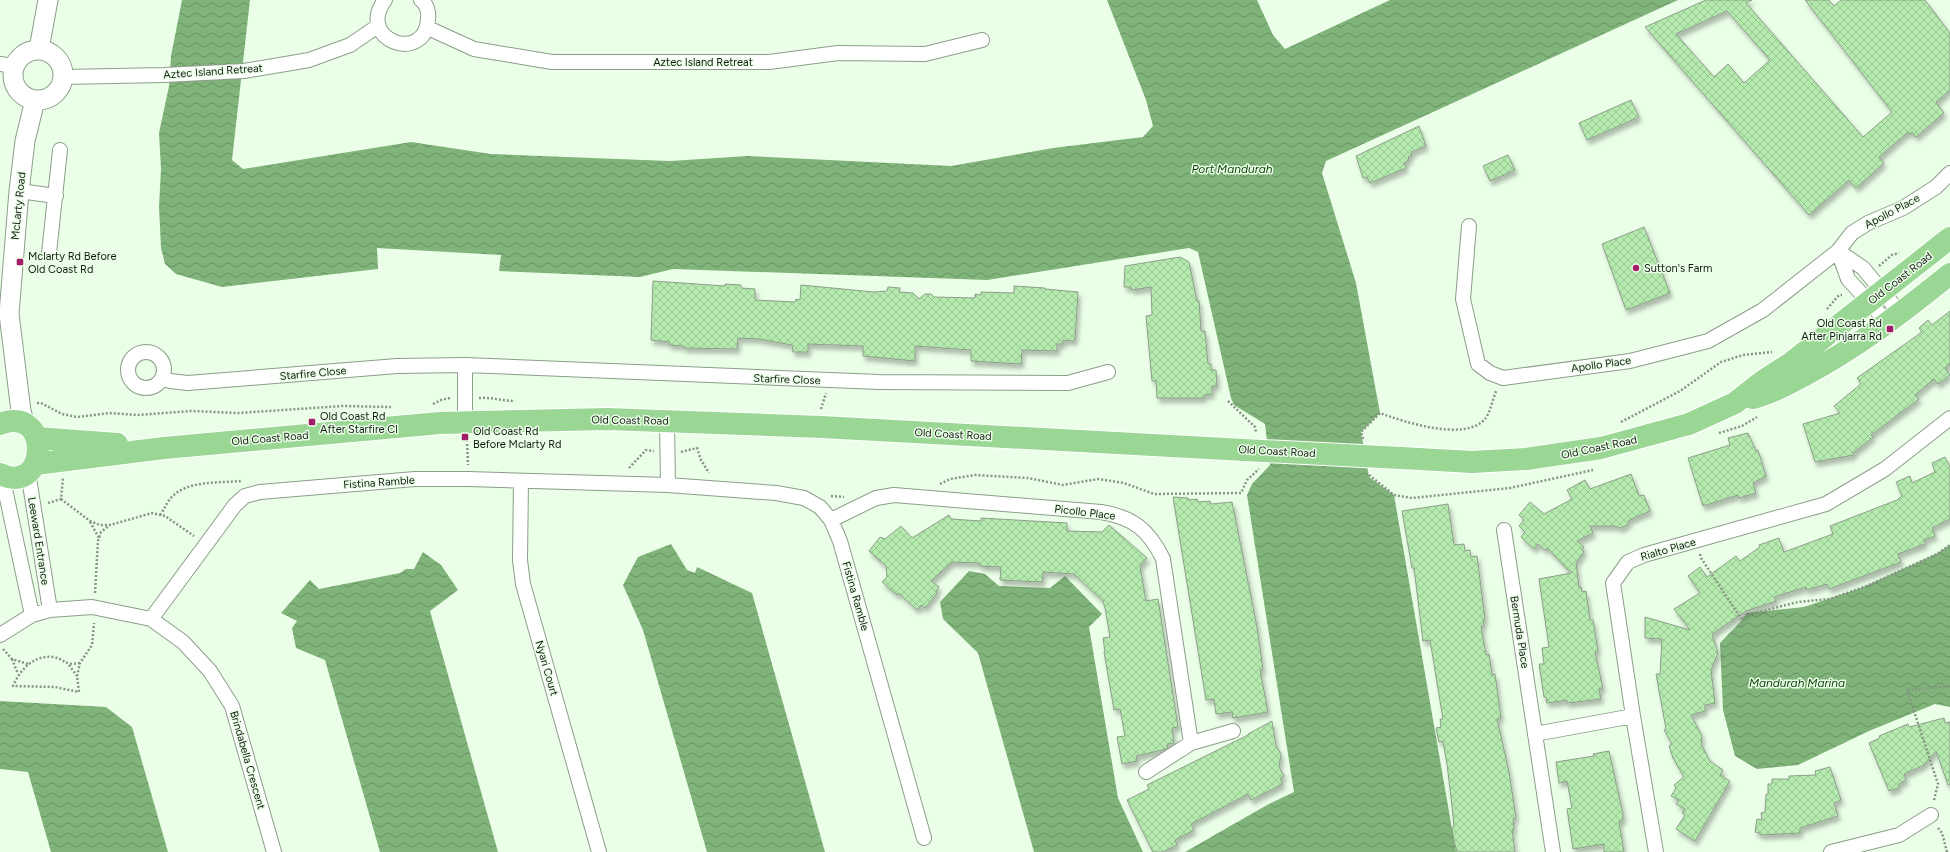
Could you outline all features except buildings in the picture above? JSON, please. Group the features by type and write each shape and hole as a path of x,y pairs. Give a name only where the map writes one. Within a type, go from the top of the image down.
{"main road":[{"name":"Old Coast Road","path":"1735,403 1791,363 1950,238"},
{"name":"Old Coast Road","path":"1,475 13,477 32,468 164,448 466,431 606,419 1250,441 1401,458 1472,462 1526,459 1601,448 1689,424 1735,403 1777,390 1829,363 1894,318 1950,274"},
{"name":"Old Coast Road","path":"0,424 15,422 31,431 164,448"},
{"path":"31,431 39,449 32,468"}],"street":[{"path":"39,49 48,0"},
{"path":"385,0 378,9 378,26 386,38 398,44 408,44 418,40 428,28 429,14 424,2 421,0"},
{"name":"Aztec Island Retreat","path":"63,77 164,75 244,71 309,60 350,45 378,26"},
{"name":"Aztec Island Retreat","path":"428,28 474,49 552,62 769,62 838,53 925,54 982,40"},
{"path":"39,49 47,51 59,61 63,77 61,84 51,96 35,100 28,98 16,88 7,65 24,54 39,49"},
{"name":"McLarty Road","path":"0,342 8,314 25,141 35,100"},
{"path":"49,253 60,150"},
{"name":"Apollo Place","path":"1469,226 1463,299 1478,364 1490,373 1503,378 1630,361 1708,341 1763,310 1838,251 1852,233 1868,223 1904,208 1936,187 1950,173"},
{"path":"19,191 56,196"},
{"path":"1838,251 1863,268 1868,275 1876,296 1894,318"},
{"path":"1838,251 1848,279 1855,287 1876,296"},
{"name":"McLarty Road","path":"8,314 20,403 31,431"},
{"path":"465,365 464,399 466,431"},
{"name":"Starfire Close","path":"162,378 170,381 188,383 397,366 465,365 886,382 1068,383 1108,372"},
{"name":"Rialto Place","path":"1656,852 1633,716 1613,583 1628,562 1644,555 1826,504 1885,469 1950,418"},
{"path":"667,421 668,486"},
{"name":"Leeward Entrance","path":"32,468 50,610"},
{"name":"Leeward Entrance","path":"1,475 32,615"},
{"name":"Fistina Ramble","path":"150,619 235,505 245,496 260,492 415,479 668,486 776,493 804,498 820,507 830,520 840,540 924,838"},
{"name":"Nyari Court","path":"522,481 520,560 523,584 599,852"},
{"name":"Picollo Place","path":"830,520 876,498 894,495 1101,512 1118,515 1136,523 1155,542 1163,559 1191,744"},
{"name":"Bermuda Place","path":"1504,530 1553,852"},
{"name":"Brindabella Crescent","path":"1,642 32,615 50,610 92,607 150,619 183,642 210,671 232,706 274,852"},
{"path":"1535,734 1633,716"},
{"path":"1146,772 1191,744 1233,731"},
{"path":"1831,852 1899,835 1930,816"}],"path":[{"path":"1868,275 1882,261 1892,255 1904,252"},
{"path":"1823,314 1839,295 1844,295 1855,287"},
{"path":"1616,424 1680,391 1721,362 1743,355 1774,351"},
{"path":"431,405 446,398 464,399 488,396 500,400 518,401"},
{"path":"1228,401 1255,426 1250,441"},
{"path":"20,403 40,403 62,414 77,417 109,413 138,415 191,411 238,413 266,412 343,406 398,408"},
{"path":"815,409 828,409"},
{"path":"466,431 468,467"},
{"path":"1355,441 1363,441"},
{"path":"675,452 682,452 697,448 708,472 714,474"},
{"path":"626,470 632,467 646,450 659,451"},
{"path":"938,485 950,479 975,475 1028,478 1063,485 1098,479 1124,483 1154,494 1241,493 1247,480 1261,467"},
{"path":"828,496 846,496"},
{"path":"61,499 90,521 100,525 110,525 152,513 165,516 206,545"},
{"path":"90,521 99,538"},
{"path":"95,594 99,538 101,532 110,525"},
{"path":"1697,541 1700,558 1742,620 1746,615 1798,602 1830,599 1856,590 1936,554 1950,545"},
{"path":"77,676 69,665 54,657 38,658 28,664 18,674 13,686 55,687 79,692 77,676 80,663 92,645 95,620"},
{"path":"1,642 12,659 18,674"},
{"path":"12,659 28,664"},
{"path":"69,665 80,663"},
{"path":"1947,852 1942,833 1930,816 1938,784 1907,690 1950,686"}],"water":[{"name":"Port Mandurah","path":"182,0 250,0 232,160 243,169 411,142 491,154 670,161 748,156 951,166 1053,148 1143,137 1153,126 1146,100 1107,0 1257,0 1273,35 1285,49 1390,0 1678,0 1326,161 1322,173 1356,283 1380,413 1361,432 1369,477 1394,495 1456,852 1185,852 1267,805 1294,792 1247,495 1252,484 1270,465 1265,424 1234,405 1231,398 1198,252 1189,248 987,280 673,269 640,277 499,271 501,255 377,248 378,269 222,287 176,274 165,264 161,248 159,207 161,169 159,133 169,86 171,56"},
{"path":"671,544 687,570 695,573 697,567 752,593 825,852 707,852 643,630 623,585 638,557"},
{"name":"Mandurah Marina","path":"1950,545 1950,707 1935,704 1869,731 1798,765 1757,769 1735,756 1723,710 1720,643 1747,613 1804,607 1861,588 1936,554"},
{"path":"423,552 441,565 458,590 430,611 498,852 380,852 325,660 296,648 292,628 297,621 281,613 310,580 319,589 400,573 406,569 414,569"},
{"path":"969,571 985,574 999,586 1050,588 1065,576 1102,614 1089,627 1118,798 1143,852 1034,852 978,653 943,619 940,602"},
{"path":"0,701 106,707 132,727 168,852 51,852 28,772 0,769"}],"place":[{"name":"Mclarty Rd Before Old Coast Rd","path":"20,262"},
{"name":"Sutton's Farm","path":"1636,268"},
{"name":"Old Coast Rd After Pinjarra Rd","path":"1890,329"},
{"name":"Old Coast Rd After Starfire Cl","path":"312,422"},
{"name":"Old Coast Rd Before Mclarty Rd","path":"465,437"}]}
